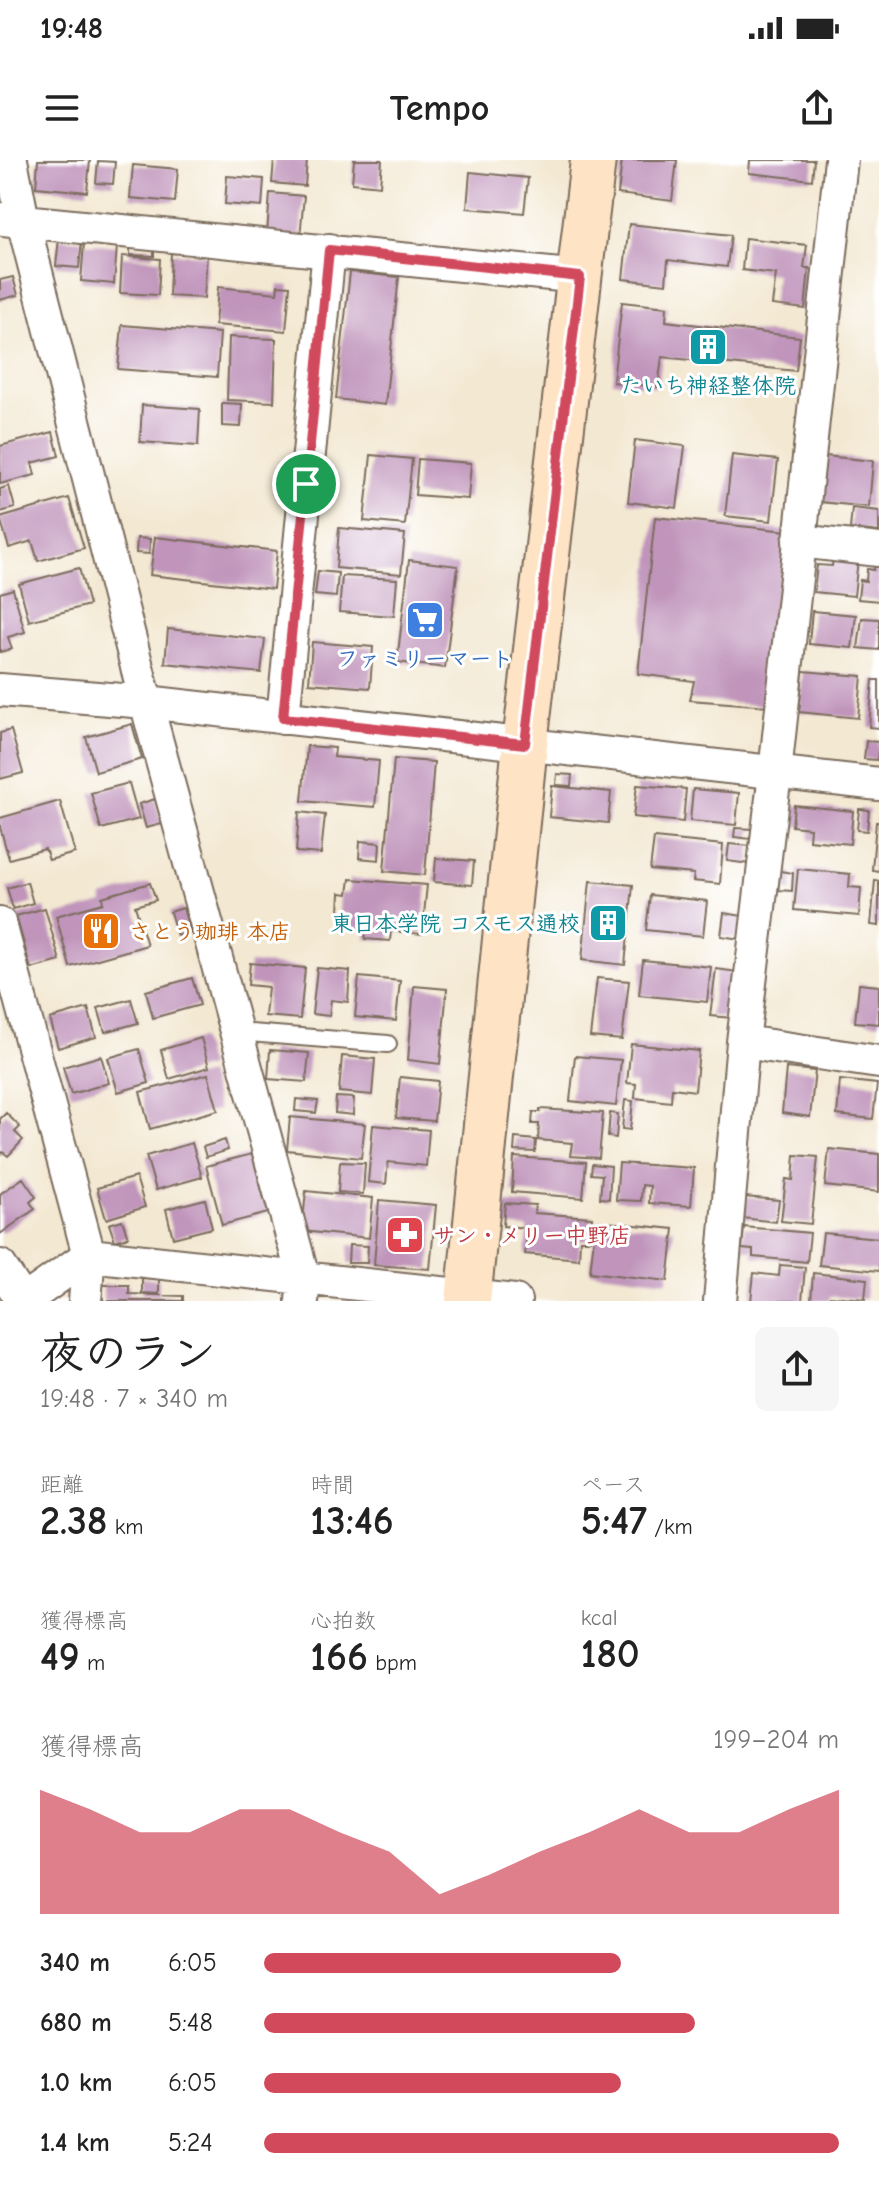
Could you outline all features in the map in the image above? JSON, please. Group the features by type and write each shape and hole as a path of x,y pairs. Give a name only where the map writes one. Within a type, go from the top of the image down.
{"street":[{"path":"11,160 12,220 237,1032 303,1290"},
{"path":"469,1298 525,744 593,160"},
{"path":"720,1301 743,1042 841,160"},
{"path":"12,220 580,277"},
{"path":"283,718 329,250"},
{"path":"799,541 879,550"},
{"path":"0,690 146,702 879,784"},
{"path":"0,924 89,1255 85,1301"},
{"path":"743,1042 879,1062"},
{"path":"0,1266 24,1301 89,1255 303,1290 515,1301"}],"lane":[{"path":"237,1032 388,1044"}],"building":[{"path":"38,160 90,160 87,192 36,187"},
{"path":"274,160 307,160 305,186 272,183"},
{"path":"354,160 382,160 380,186 352,183"},
{"path":"622,160 677,160 672,201 618,194"},
{"path":"750,160 814,160 812,180 749,173"},
{"path":"98,161 115,162 113,184 96,183"},
{"path":"133,165 178,169 175,202 130,198"},
{"path":"470,172 528,178 524,213 467,208"},
{"path":"227,176 264,179 262,207 225,204"},
{"path":"270,193 304,196 300,237 267,234"},
{"path":"629,224 731,235 727,267 668,260 666,284 623,279"},
{"path":"59,238 82,240 79,268 56,266"},
{"path":"745,238 807,245 804,268 809,268 805,309 772,305 776,274 742,270"},
{"path":"84,243 117,246 114,284 81,281"},
{"path":"130,247 154,248 154,256 130,255"},
{"path":"171,253 207,255 204,298 169,296"},
{"path":"122,256 160,259 158,295 120,293"},
{"path":"350,272 399,277 385,405 336,399"},
{"path":"13,277 18,295 0,300 0,280"},
{"path":"278,285 290,286 286,331 215,325 218,287 277,293"},
{"name":"たいち神経整体院","path":"622,302 667,307 666,321 800,337 796,371 662,357 658,387 613,382"},
{"path":"122,325 220,333 217,377 118,369"},
{"path":"229,337 276,339 274,402 227,400"},
{"path":"222,403 242,404 241,427 222,426"},
{"path":"142,405 200,409 198,446 140,442"},
{"path":"53,432 59,456 32,463 35,475 0,484 0,446"},
{"path":"635,440 685,446 677,508 628,502"},
{"path":"371,455 412,459 405,525 364,521"},
{"path":"732,455 778,460 771,521 725,516"},
{"path":"825,456 873,461 869,507 820,502"},
{"path":"418,459 471,463 468,499 415,495"},
{"path":"9,486 15,508 0,512 0,489"},
{"path":"69,498 84,548 38,561 32,541 9,548 0,518"},
{"path":"852,508 879,511 879,532 850,529"},
{"path":"655,517 787,531 768,706 690,700 694,681 638,674"},
{"path":"339,528 405,534 401,574 336,568"},
{"path":"155,537 277,551 273,589 150,575"},
{"path":"137,538 150,539 149,554 136,553"},
{"path":"833,557 858,559 854,596 814,592 817,565 832,566"},
{"path":"409,560 458,566 445,668 397,662"},
{"path":"875,564 879,564 879,601 858,599 860,580 866,581 867,569 874,570"},
{"path":"79,568 89,605 29,621 19,584"},
{"path":"318,571 338,573 336,597 315,595"},
{"path":"342,576 397,579 394,616 339,612"},
{"path":"13,589 25,632 8,637 12,649 0,652 0,593"},
{"path":"812,611 856,615 852,648 809,644"},
{"path":"862,618 879,619 879,650 858,648"},
{"path":"168,629 265,639 261,673 165,663"},
{"path":"312,642 373,647 370,688 309,683"},
{"path":"803,671 862,676 858,718 799,712"},
{"path":"873,680 879,680 879,728 869,727"},
{"path":"132,724 142,759 96,772 86,737"},
{"path":"11,730 23,773 0,779 0,733"},
{"path":"866,741 879,742 877,760 864,759"},
{"path":"307,746 335,748 334,757 379,761 375,807 302,801"},
{"path":"394,759 434,762 425,875 384,871"},
{"path":"557,774 572,775 571,786 556,785"},
{"path":"129,783 139,819 101,829 91,793"},
{"path":"637,785 686,789 683,822 633,817"},
{"path":"552,786 611,792 608,823 549,817"},
{"path":"693,789 739,793 736,825 690,821"},
{"path":"155,799 162,824 146,828 139,804"},
{"path":"60,801 75,853 49,860 45,849 9,859 0,818"},
{"path":"794,805 853,811 850,844 809,840 810,828 792,826"},
{"path":"859,809 869,810 867,831 857,830"},
{"path":"299,812 325,815 321,854 296,852"},
{"path":"876,822 879,822 879,871 872,870"},
{"path":"735,828 752,829 750,839 734,837"},
{"path":"654,838 723,845 720,884 693,881 694,874 650,870"},
{"path":"360,841 380,843 379,860 359,858"},
{"path":"729,844 751,846 750,864 727,861"},
{"path":"436,858 474,861 472,885 434,882"},
{"path":"798,869 850,874 849,887 861,888 859,916 794,910"},
{"path":"780,871 793,873 792,891 778,890"},
{"path":"350,879 427,885 422,934 391,931 390,941 365,939 366,929 345,927 346,913 339,913 340,893 348,894"},
{"path":"875,880 879,881 879,926 871,925"},
{"name":"東日本学院 コスモス通校","path":"590,881 633,885 625,965 582,960"},
{"path":"27,882 33,903 13,909 7,888"},
{"name":"さとう珈琲 本店","path":"150,883 156,900 135,906 147,945 70,967 56,916 103,903 102,897"},
{"path":"650,895 707,901 703,936 646,930"},
{"path":"45,908 60,961 31,969 16,916"},
{"path":"183,908 190,933 177,936 170,912"},
{"path":"724,913 743,916 740,939 721,936"},
{"path":"643,960 711,967 707,1002 639,995"},
{"path":"250,963 305,968 300,1019 265,1016 268,987 248,985"},
{"path":"317,968 350,971 348,1002 331,1000 329,1016 312,1014"},
{"path":"716,969 738,972 733,1018 710,1016"},
{"path":"359,977 400,981 396,1021 355,1017"},
{"path":"192,978 200,1005 153,1018 146,991"},
{"path":"597,978 629,981 622,1040 590,1037"},
{"path":"859,984 879,986 879,1024 855,1022"},
{"path":"414,986 447,989 440,1064 408,1060"},
{"path":"131,999 138,1023 105,1032 98,1008"},
{"path":"88,1008 96,1037 58,1048 50,1019"},
{"path":"201,1038 209,1067 169,1079 161,1050"},
{"path":"631,1044 699,1051 695,1091 672,1088 671,1102 635,1098 636,1084 627,1083"},
{"path":"139,1049 149,1083 118,1092 108,1058"},
{"path":"270,1050 309,1053 306,1082 268,1079"},
{"path":"101,1056 109,1083 71,1094 63,1067"},
{"path":"342,1056 375,1059 372,1095 339,1092"},
{"path":"575,1056 621,1060 616,1106 570,1101"},
{"path":"786,1068 815,1071 810,1117 782,1113"},
{"path":"208,1074 218,1110 150,1129 140,1092"},
{"path":"400,1077 438,1081 434,1121 396,1118"},
{"path":"840,1080 877,1084 873,1119 837,1115"},
{"path":"336,1097 354,1098 353,1115 335,1113"},
{"path":"296,1099 318,1101 316,1113 295,1111"},
{"path":"625,1100 633,1101 630,1130 622,1129"},
{"path":"540,1109 603,1113 599,1158 570,1156 572,1143 538,1140 539,1124 532,1124 533,1112 540,1112"},
{"path":"6,1113 20,1127 15,1132 23,1140 8,1156 3,1152 0,1155 0,1119"},
{"path":"610,1113 618,1114 616,1138 608,1137"},
{"path":"290,1117 365,1124 361,1158 287,1150"},
{"path":"373,1125 429,1130 426,1166 388,1162 386,1184 368,1182"},
{"path":"515,1138 536,1140 535,1152 514,1151"},
{"path":"225,1140 228,1150 206,1157 203,1147"},
{"path":"192,1143 202,1177 156,1190 146,1156"},
{"path":"829,1149 879,1154 879,1192 825,1186"},
{"path":"252,1154 268,1213 222,1225 206,1166"},
{"path":"795,1155 818,1157 811,1224 781,1221 786,1179 793,1180"},
{"path":"514,1157 586,1162 583,1198 512,1192"},
{"path":"340,1162 365,1163 363,1194 338,1192"},
{"path":"619,1163 694,1168 691,1206 649,1203 650,1186 642,1185 641,1201 616,1200"},
{"path":"592,1164 611,1166 609,1199 600,1198 602,1175 591,1174"},
{"path":"136,1177 145,1207 106,1219 97,1188"},
{"path":"23,1178 36,1197 30,1202 35,1209 0,1234 0,1194"},
{"path":"306,1191 373,1198 369,1238 302,1231"},
{"path":"745,1197 779,1200 776,1222 742,1218"},
{"path":"205,1199 212,1228 173,1238 166,1209"},
{"name":"サン・メリー中野店","path":"379,1200 436,1205 430,1269 374,1265"},
{"path":"505,1203 535,1205 534,1213 592,1217 590,1240 580,1240 579,1259 525,1254 528,1228 503,1226"},
{"path":"122,1220 128,1237 115,1241 109,1224"},
{"path":"596,1221 674,1229 668,1281 590,1272"},
{"path":"744,1227 810,1233 807,1262 753,1257 753,1250 742,1249"},
{"path":"823,1233 879,1238 879,1271 819,1265"},
{"path":"349,1245 368,1246 367,1263 348,1263"},
{"path":"780,1265 805,1267 802,1301 751,1301 754,1273 779,1276"},
{"path":"813,1273 867,1279 865,1299 830,1296 829,1301 811,1301"},
{"path":"142,1278 159,1279 159,1294 142,1293"},
{"path":"103,1285 129,1285 129,1294 183,1296 183,1301 103,1301"}],"place":[{"name":"たいち神経整体院","path":"708,347"},
{"name":"ファミリーマート","path":"425,620"},
{"name":"東日本学院 コスモス通校","path":"608,923"},
{"name":"さとう珈琲 本店","path":"101,931"},
{"name":"サン・メリー中野店","path":"405,1235"}],"route":[{"path":"329,250 580,277 525,744 283,718 306,484 329,250"}]}
